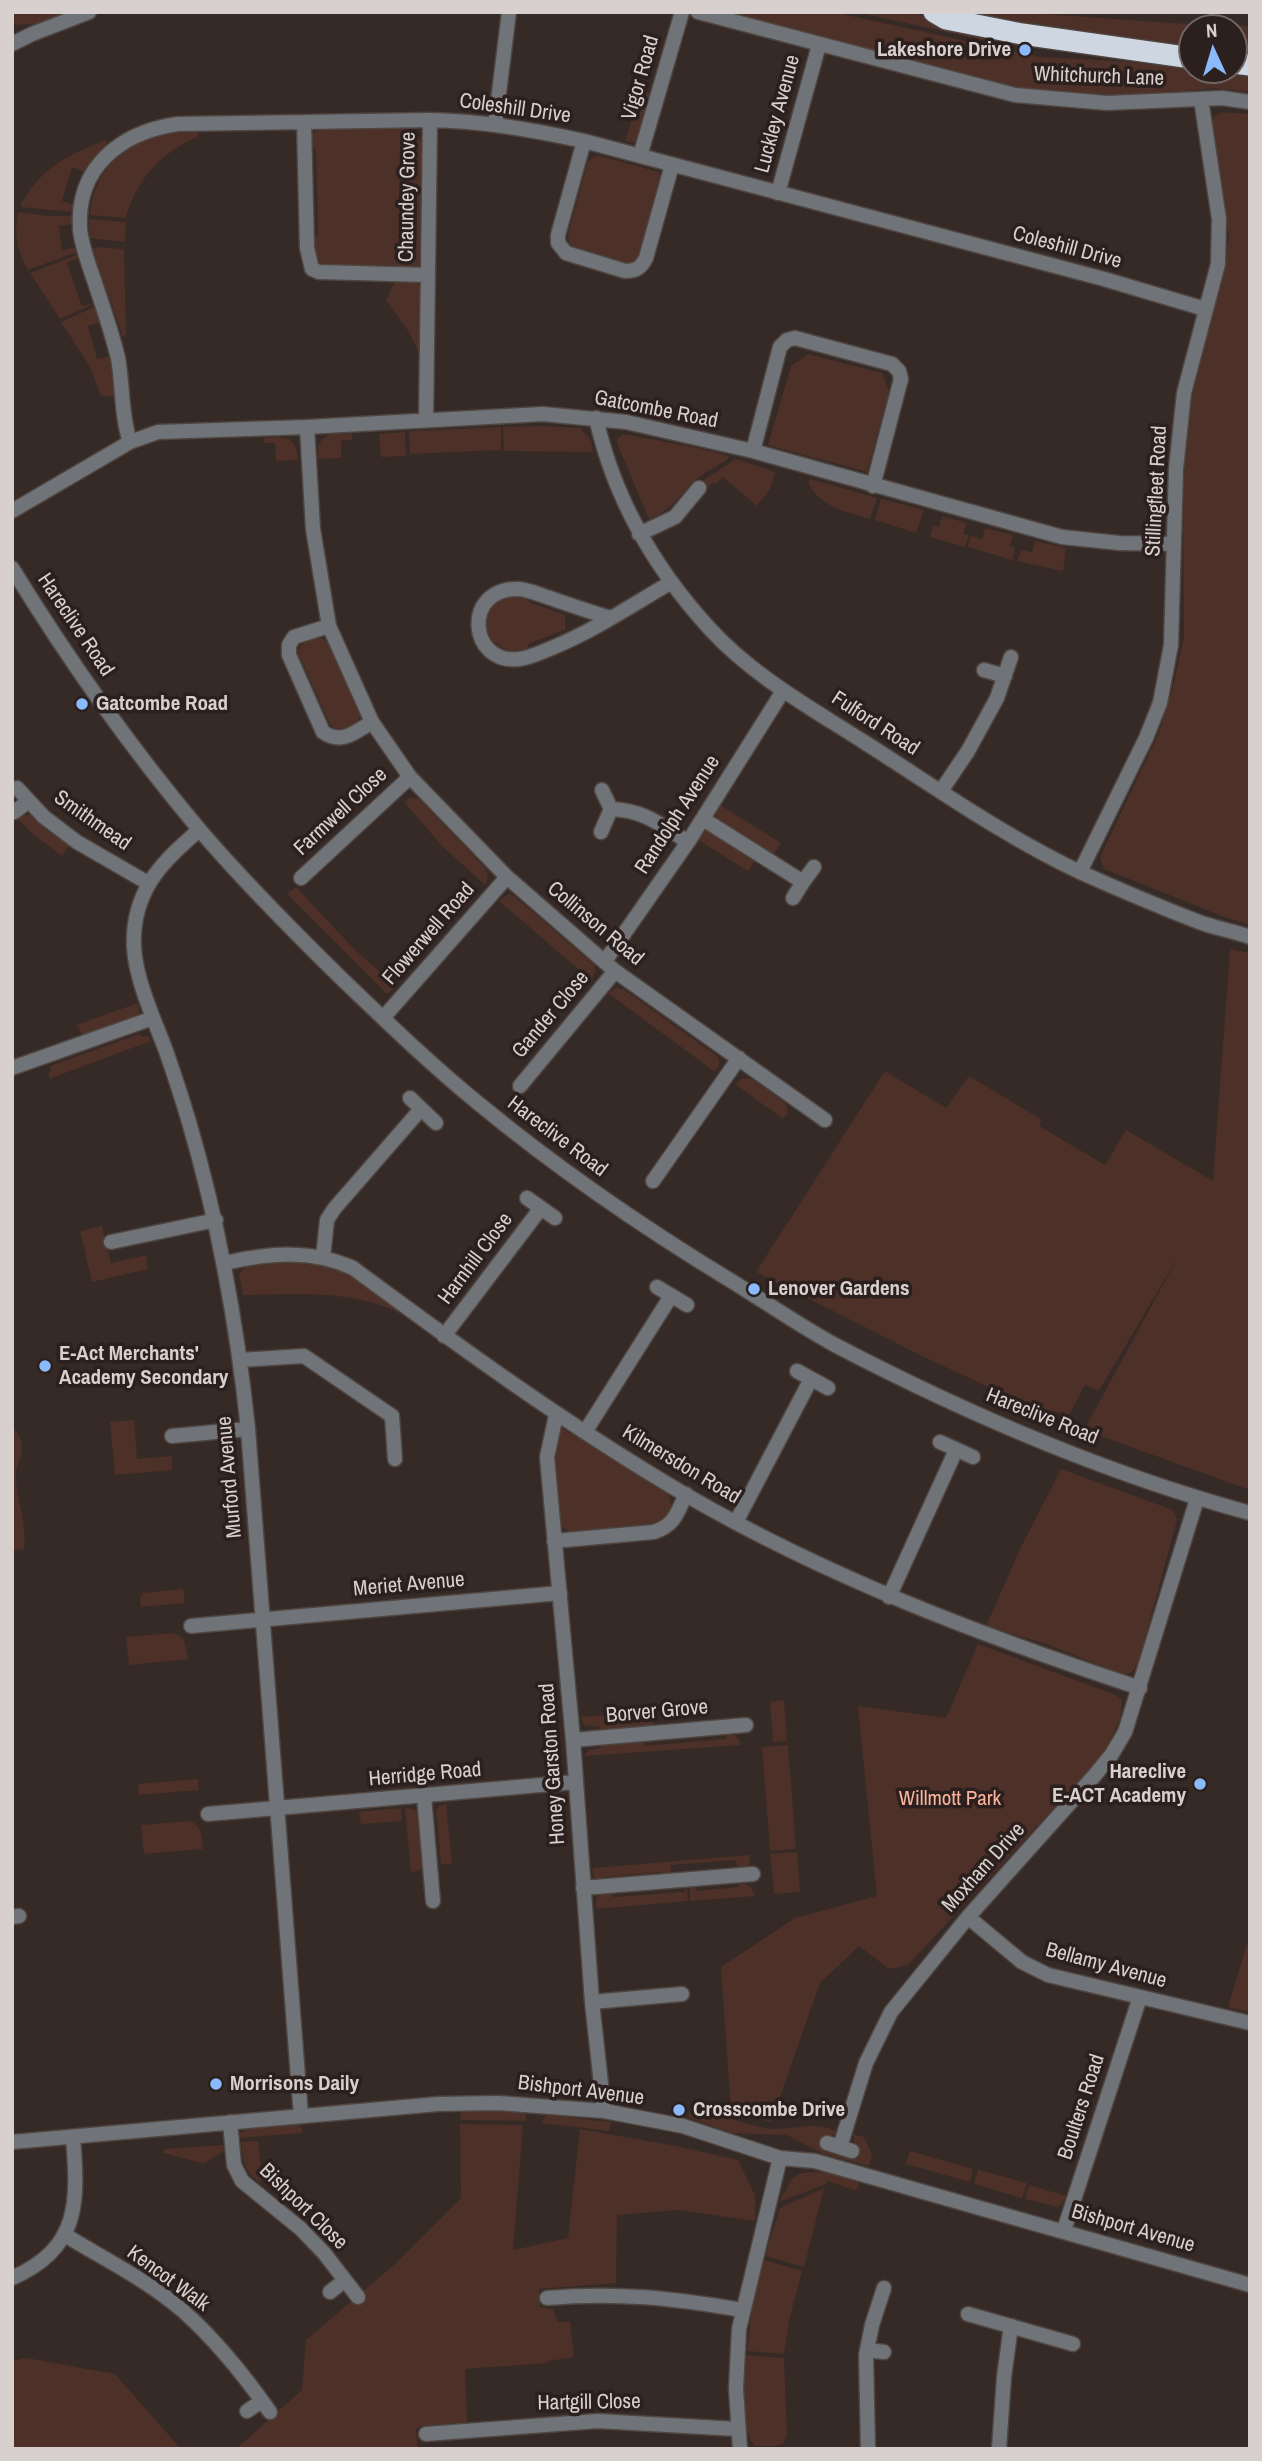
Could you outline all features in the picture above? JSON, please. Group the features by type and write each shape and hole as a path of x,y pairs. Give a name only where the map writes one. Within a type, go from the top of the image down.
{"highway":[{"path":"934,12 946,19 1022,34 1178,56"}],"street":[{"path":"12,44 89,12"},
{"path":"495,125 509,12"},
{"name":"Vigor Road","path":"640,156 682,12"},
{"name":"Whitchurch Lane","path":"698,12 1015,95 1107,103 1201,99 1250,102"},
{"name":"Luckley Avenue","path":"778,193 818,45"},
{"name":"Stillingfleet Road","path":"1080,872 1146,738 1160,703 1171,645 1176,469 1184,393 1218,264 1219,219 1201,99"},
{"name":"Coleshill Drive","path":"130,442 124,416 118,358 80,228 86,187 96,168 116,146 153,127 178,124 430,120 495,125 584,141 1104,278 1205,309"},
{"name":"Chaundey Grove","path":"426,420 430,120"},
{"name":"Chaundey Grove","path":"304,122 307,248 312,269 318,272 428,275"},
{"path":"584,141 558,243 565,253 625,271 634,271 642,266 646,258 672,165"},
{"path":"754,451 780,347 787,340 796,338 892,364 899,371 901,379 873,486"},
{"name":"Gatcombe Road","path":"12,511 130,442 158,432 543,414 626,422 754,451 1062,537 1119,543 1174,544"},
{"name":"Fulford Road","path":"596,418 605,456 639,534 670,583 712,631 747,663 783,691 981,817 1080,872 1200,922 1250,937"},
{"name":"Collinson Road","path":"307,427 313,529 329,625 372,722 410,777 507,877 610,966 825,1120"},
{"path":"639,534 675,517 699,488"},
{"name":"Hareclive Road","path":"12,568 44,620 132,745 200,830 277,915 383,1018 476,1101 555,1163 656,1235 831,1343 951,1403 1099,1463 1197,1499 1250,1513"},
{"path":"611,618 523,589 505,590 489,597 477,623 480,638 489,650 503,658 519,659 583,635 670,583"},
{"path":"329,625 294,637 289,645 289,655 313,710 323,732 332,739 342,738 372,722"},
{"path":"941,791 968,751 997,698 1011,657"},
{"path":"984,670 1005,676"},
{"name":"Randolph Avenue","path":"610,966 783,691"},
{"name":"Farmwell Close","path":"301,878 410,777"},
{"name":"Smithmead","path":"17,788 44,817 77,842 148,883"},
{"path":"601,832 611,809 602,790"},
{"path":"14,812 29,801"},
{"path":"611,809 628,809 646,815 688,842"},
{"path":"703,818 803,882"},
{"name":"Murford Avenue","path":"200,830 167,860 148,883 135,919 133,937 135,959 189,1121 216,1220 240,1360 248,1429 301,2116"},
{"path":"793,898 814,867"},
{"name":"Flowerwell Road","path":"383,1018 507,877"},
{"name":"Gander Close","path":"520,1086 610,966"},
{"path":"12,1068 153,1018"},
{"path":"653,1181 739,1058"},
{"path":"410,1098 436,1123"},
{"path":"323,1257 327,1220 334,1209 421,1109"},
{"path":"527,1198 555,1218"},
{"name":"Harnhill Close","path":"444,1336 541,1208"},
{"path":"111,1242 216,1220"},
{"name":"Kilmersdon Road","path":"225,1263 268,1254 323,1257 353,1268 556,1415 736,1522 889,1597 1044,1656 1140,1688"},
{"path":"657,1287 687,1305"},
{"path":"585,1432 671,1296"},
{"path":"240,1360 304,1356 391,1416 395,1459"},
{"path":"797,1371 828,1388"},
{"path":"736,1522 811,1379"},
{"name":"Honey Garston Road","path":"556,1415 547,1457 573,1740 592,2002 604,2111"},
{"path":"172,1436 248,1429"},
{"path":"940,1443 972,1457"},
{"path":"889,1597 956,1450"},
{"path":"554,1541 654,1532 666,1528 673,1521 686,1494"},
{"name":"Moxham Drive","path":"840,2147 866,2063 883,2025 914,1982 968,1917 1112,1754 1125,1732 1197,1499"},
{"name":"Meriet Avenue","path":"191,1626 559,1593"},
{"name":"Borver Grove","path":"573,1740 746,1726"},
{"name":"Herridge Road","path":"208,1815 575,1782"},
{"path":"424,1796 433,1901"},
{"path":"583,1888 753,1874"},
{"name":"Bellamy Avenue","path":"968,1917 1011,1954 1038,1971 1075,1983 1250,2023"},
{"path":"592,2002 682,1994"},
{"name":"Boulters Road","path":"1064,2230 1140,1997"},
{"name":"Bishport Avenue","path":"12,2142 438,2104 498,2103 604,2111 683,2126 780,2158 815,2161 1250,2285"},
{"name":"Bishport Close","path":"230,2122 234,2165 242,2181 301,2229 358,2297"},
{"path":"12,2278 46,2257 65,2235 76,2201 73,2137"},
{"path":"740,2449 736,2362 742,2310 780,2158"},
{"name":"Kencot Walk","path":"65,2235 138,2278 181,2309 223,2351 266,2406 247,2411"},
{"name":"Bishport Close","path":"330,2292 345,2280"},
{"path":"868,2449 867,2350 884,2288"},
{"path":"547,2298 642,2296 742,2310"},
{"path":"564,2297 566,2313"},
{"path":"968,2314 1073,2344"},
{"path":"999,2449 1011,2326"},
{"path":"867,2350 884,2352"},
{"name":"Hartgill Close","path":"426,2434 598,2421 737,2429"},
{"path":"441,2433 442,2449"}],"green space":[{"path":"12,12 68,12 34,26 12,25"},
{"path":"724,12 833,12 1040,57 1178,67 1178,84 1248,84 1250,75 1250,92 1214,88 1125,98 1014,90"},
{"path":"856,12 918,12 940,25 984,35 983,40"},
{"path":"973,12 1178,23 1178,47 984,19"},
{"path":"1248,26 1250,26 1248,56"},
{"path":"641,90 651,93 638,140 632,143 625,141"},
{"path":"1222,112 1250,114 1250,925 1104,869 1100,857 1159,733 1184,637 1183,495 1186,449 1192,399 1229,237 1211,124 1215,116"},
{"path":"406,127 416,131 423,147 422,258 418,267 405,270 402,266 350,265 337,269 315,262 311,240 318,235 316,151 308,140 313,133 320,130"},
{"path":"196,131 199,136 174,150 152,168 136,191 126,218 90,215 94,194 102,177 125,151 158,137"},
{"path":"105,140 108,146 86,172 72,167 62,201 75,205 74,212 20,207 35,183 55,165"},
{"path":"597,155 658,172 663,177 644,257 633,265 570,248 568,234 588,161"},
{"path":"18,212 73,216 73,224 59,226 62,250 75,248 77,252 28,270 17,242"},
{"path":"89,219 126,222 125,242 90,238"},
{"path":"92,249 124,249 126,336 123,337"},
{"path":"77,255 78,258 67,263 82,306 95,303 60,319 30,273"},
{"path":"396,280 411,280 420,285 422,351 418,351 409,332 386,300"},
{"path":"94,307 101,322 88,326 97,359 110,356 115,397 101,396 89,365 61,322"},
{"path":"808,354 882,373 889,392 867,472 768,445 791,366"},
{"path":"501,427 501,450 410,454 409,431"},
{"path":"503,427 580,428 591,440 593,452 504,451"},
{"path":"405,432 406,456 381,457 379,434"},
{"path":"331,434 352,434 352,440 341,441 341,458 318,459 320,444"},
{"path":"623,434 729,456 693,482 668,508 649,519 617,443 617,439"},
{"path":"279,437 294,444 298,460 276,461 275,443 263,443 264,438"},
{"path":"736,459 775,472 770,489 757,506 723,477 705,490 699,483"},
{"path":"810,479 877,498 870,519 843,511 818,497 808,482"},
{"path":"881,499 924,510 916,533 875,520"},
{"path":"942,516 967,523 963,534 969,535 965,547 930,537 933,526 939,527"},
{"path":"985,528 1013,535 1010,546 1015,548 1012,560 968,547 971,536 982,539"},
{"path":"1035,541 1066,548 1063,571 1017,561 1021,550 1032,552"},
{"path":"504,595 525,595 529,602 565,615 565,630 530,643 525,650 508,650 494,642 486,628 486,620 490,606"},
{"path":"319,636 329,644 361,712 357,723 345,729 334,728 329,722 298,653 303,643"},
{"path":"410,797 419,799 485,868 488,877 485,885 441,845 404,802"},
{"path":"720,805 781,843 772,856 717,820 716,813"},
{"path":"24,815 33,815 70,844 62,856 18,819"},
{"path":"704,831 714,832 756,859 748,871 698,840"},
{"path":"296,887 354,949 396,986 387,994 287,894"},
{"path":"509,894 593,964 596,971 591,980 499,901"},
{"path":"1230,949 1250,953 1250,1490 1084,1430 1179,1255 1099,1391 1085,1385 1069,1415 1027,1405 922,1356 756,1272 885,1071 946,1108 969,1076 1042,1120 1039,1126 1105,1165 1126,1130 1213,1181"},
{"path":"616,988 623,989 717,1056 720,1063 715,1072 608,993"},
{"path":"138,1003 139,1013 134,1017 85,1039 76,1025"},
{"path":"139,1034 142,1037 149,1036 151,1041 49,1079 50,1066"},
{"path":"743,1078 752,1079 786,1103 788,1113 783,1119 735,1084"},
{"path":"102,1226 111,1263 146,1255 148,1269 92,1282 80,1231"},
{"path":"286,1258 334,1267 354,1277 400,1310 399,1313 380,1305 342,1297 303,1294 243,1295 239,1274 243,1269 260,1262"},
{"path":"134,1420 137,1459 172,1456 172,1470 115,1475 110,1422"},
{"path":"12,1426 22,1445 16,1482 25,1540 24,1549 12,1551"},
{"path":"558,1426 667,1491 671,1507 666,1519 656,1525 570,1532 560,1526 554,1460"},
{"path":"1061,1469 1173,1510 1177,1520 1138,1664 1132,1672 1124,1675 1049,1645 986,1626 1020,1549"},
{"path":"183,1589 185,1603 141,1607 140,1598 143,1593"},
{"path":"174,1633 184,1639 188,1659 129,1665 126,1637"},
{"name":"Willmott Park","path":"978,1644 1116,1695 1122,1700 1122,1707 1113,1736 1102,1756 908,1965 889,1969 859,1946 820,1983 771,2122 731,2111 721,1967 795,1918 877,1896 858,1706 946,1718"},
{"path":"784,1700 787,1741 773,1742 770,1702"},
{"path":"653,1711 654,1726 600,1730 600,1727 584,1725 581,1717"},
{"path":"732,1733 741,1745 584,1756 589,1750 601,1748 601,1744 643,1741 645,1746 726,1739 726,1734"},
{"path":"788,1745 796,1849 770,1851 762,1747"},
{"path":"198,1779 199,1790 139,1795 138,1784"},
{"path":"446,1804 452,1864 441,1864 436,1811 439,1806"},
{"path":"401,1808 402,1821 361,1824 359,1812"},
{"path":"405,1808 414,1809 419,1814 424,1868 411,1873"},
{"path":"189,1821 199,1828 203,1849 144,1854 141,1825"},
{"path":"797,1852 800,1892 774,1894 770,1854"},
{"path":"750,1855 749,1865 738,1872 736,1860 671,1865 671,1877 664,1878 661,1872 603,1877 601,1882 594,1877 592,1868"},
{"path":"741,1882 750,1886 755,1896 690,1901 690,1887 694,1886 697,1891 738,1887"},
{"path":"687,1886 688,1901 596,1909 596,1897 609,1891 614,1897 684,1892"},
{"path":"1250,1934 1250,2012 1228,2007"},
{"path":"690,2109 700,2109 771,2129 813,2126 830,2128 837,2134 823,2137 820,2148 856,2158 860,2148 855,2144 853,2134 864,2137 872,2154 869,2166 823,2154 787,2135 730,2133 688,2117"},
{"path":"461,2112 525,2112 527,2121 460,2120"},
{"path":"546,2115 611,2122 609,2131 542,2123"},
{"path":"460,2124 523,2125 513,2250 568,2238 580,2129 738,2160 755,2195 755,2221 678,2210 617,2215 616,2283 539,2289 540,2307 553,2309 558,2322 570,2322 574,2357 548,2363 465,2369 467,2422 421,2426 416,2429 418,2449 236,2449 302,2390 306,2340 396,2263 461,2198"},
{"path":"298,2125 302,2128 302,2133 238,2138 240,2133 247,2129"},
{"path":"258,2141 262,2183 248,2171 241,2142"},
{"path":"223,2145 224,2151 204,2164 164,2153 164,2149"},
{"path":"910,2151 973,2169 970,2182 906,2164"},
{"path":"978,2170 1027,2183 1022,2198 974,2184"},
{"path":"801,2173 840,2174 854,2179 859,2184 858,2189 828,2181 779,2202 793,2178"},
{"path":"1029,2185 1066,2196 1058,2207 1025,2199"},
{"path":"824,2188 804,2267 765,2256 780,2208"},
{"path":"764,2260 802,2271 789,2321 784,2354 747,2351 752,2309"},
{"path":"746,2355 784,2358 787,2435 784,2443 777,2446 756,2446 750,2439 744,2403"},
{"path":"27,2358 115,2374 181,2449 12,2449 12,2361"}],"place":[{"name":"Lakeshore Drive","path":"1025,50"},
{"name":"Gatcombe Road","path":"82,704"},
{"name":"Lenover Gardens","path":"754,1289"},
{"name":"E-Act Merchants' Academy Secondary","path":"45,1366"},
{"name":"Hareclive E-ACT Academy","path":"1200,1784"},
{"name":"Morrisons Daily","path":"216,2084"},
{"name":"Crosscombe Drive","path":"679,2110"}]}
